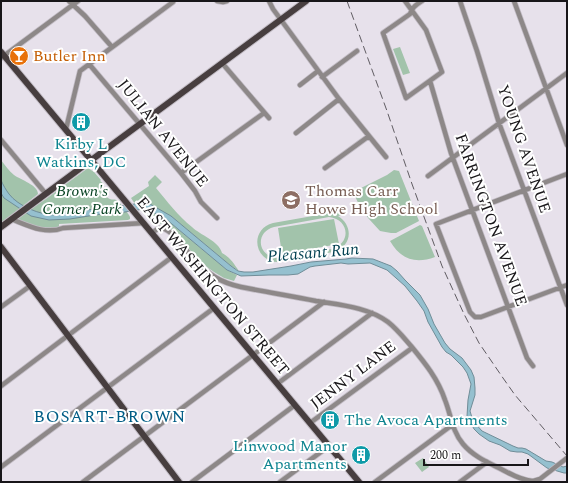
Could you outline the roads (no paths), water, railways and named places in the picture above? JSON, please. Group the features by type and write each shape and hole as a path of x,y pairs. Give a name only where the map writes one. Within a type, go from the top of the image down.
{"main road":[{"path":"1,227 306,1"},
{"name":"EAST WASHINGTON STREET","path":"2,55 66,129 359,482"},
{"path":"1,247 179,482"}],"street":[{"path":"2,55 71,3 78,1"},
{"path":"217,1 227,1"},
{"path":"269,1 280,20 338,99 386,157"},
{"path":"405,1 412,10 426,30 442,72 406,98 383,33 410,14 412,10 414,7 422,1"},
{"name":"YOUNG AVENUE","path":"460,1 499,123 567,305"},
{"path":"514,1 567,145"},
{"path":"66,129 80,71 173,2"},
{"path":"71,3 85,16 112,47"},
{"path":"322,77 358,51"},
{"path":"222,63 269,118"},
{"name":"JULIAN AVENUE","path":"89,64 195,191 201,202 217,218"},
{"path":"300,85 318,71"},
{"path":"428,176 567,73"},
{"name":"FARRINGTON AVENUE","path":"430,81 453,157 472,210 527,358 533,366"},
{"path":"296,132 338,99"},
{"path":"181,174 264,113"},
{"path":"325,168 369,136"},
{"path":"1,140 46,194"},
{"path":"567,174 436,224 470,312 475,317 508,307 567,285"},
{"path":"11,219 31,227 47,230 144,224"},
{"path":"152,233 160,228 166,230 204,268 214,276 226,282 242,287 347,306 372,313 382,318 392,325 428,368 438,383 457,435 463,444 473,454 519,478 531,482 540,480 565,460"},
{"path":"1,386 172,257"},
{"path":"1,307 30,286"},
{"path":"84,482 324,302"},
{"path":"1,467 214,308"},
{"path":"277,384 372,313"},
{"name":"JENNY LANE","path":"310,423 412,348"},
{"path":"192,482 295,405"},
{"path":"375,482 452,424"},
{"path":"280,482 329,446"},
{"path":"460,482 488,462"}],"water":[{"name":"Pleasant Run","path":"1,180 9,194 18,202 36,212 49,215 142,203 150,204 171,216 238,271 253,272 311,262 352,258 373,259 391,266 420,295 445,343 462,358 471,370 474,377 475,388 475,395 470,411 473,421 482,431 513,446 526,449 546,461 563,467 567,466 567,473 547,468 528,454 510,451 489,441 474,429 467,416 471,384 467,373 463,367 442,347 428,322 424,311 417,301 405,286 387,270 370,263 341,263 310,267 298,274 241,276 227,270 166,219 144,209 70,219 49,220 31,216 4,198 1,193"}],"railway":[{"path":"347,1 442,266 464,314 479,343 515,395 567,456"}],"place":[{"name":"Butler Inn","path":"19,56"},
{"name":"Kirby L Watkins, DC","path":"81,122"},
{"name":"Thomas Carr Howe High School","path":"291,200"},
{"name":"The Avoca Apartments","path":"330,420"},
{"name":"Linwood Manor Apartments","path":"361,455"}],"district":[{"name":"BOSART-BROWN","path":"110,417"}],"park label":[{"name":"Brown's Corner Park","path":"82,200"}]}
